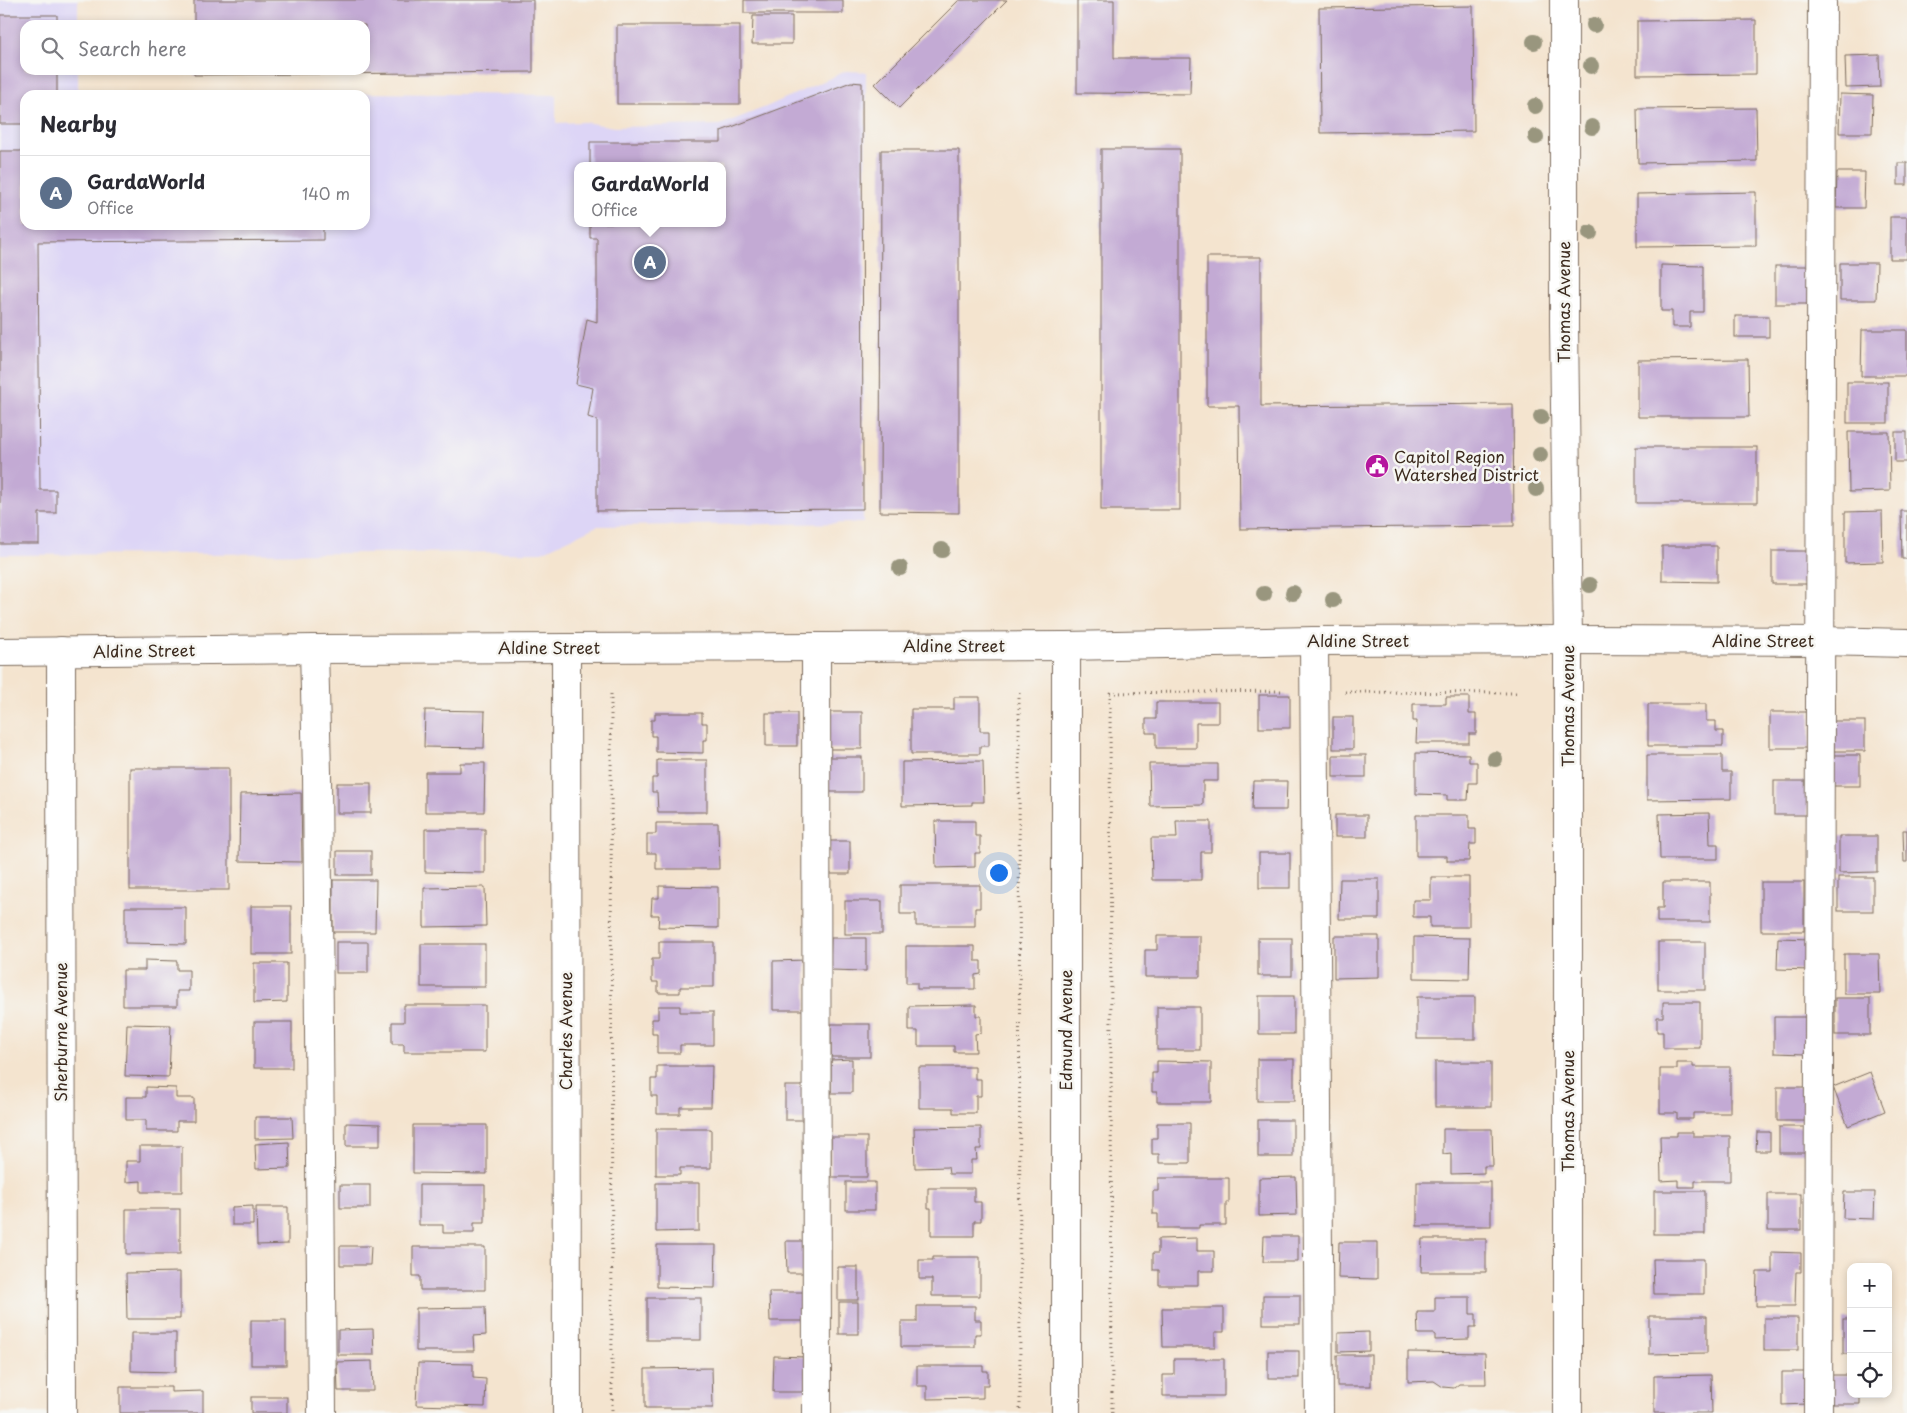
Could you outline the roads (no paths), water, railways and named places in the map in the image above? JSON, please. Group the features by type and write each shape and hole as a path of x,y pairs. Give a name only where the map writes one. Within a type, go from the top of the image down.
{"street":[{"name":"Thomas Avenue","path":"1564,0 1564,326 1568,640 1568,1413"},
{"path":"1818,1413 1822,0"},
{"name":"Aldine Street","path":"0,652 1066,646 1314,641 1568,640 1907,643"},
{"path":"1314,641 1319,1413"},
{"name":"Edmund Avenue","path":"1066,646 1066,1413"},
{"path":"816,647 817,1413"},
{"name":"Charles Avenue","path":"566,648 566,1413"},
{"path":"314,649 317,772 322,1413"},
{"name":"Sherburne Avenue","path":"61,652 62,1413"}],"place":[{"name":"GardaWorld","path":"650,262"},
{"name":"Capitol Region Watershed District","path":"1377,466"}]}
